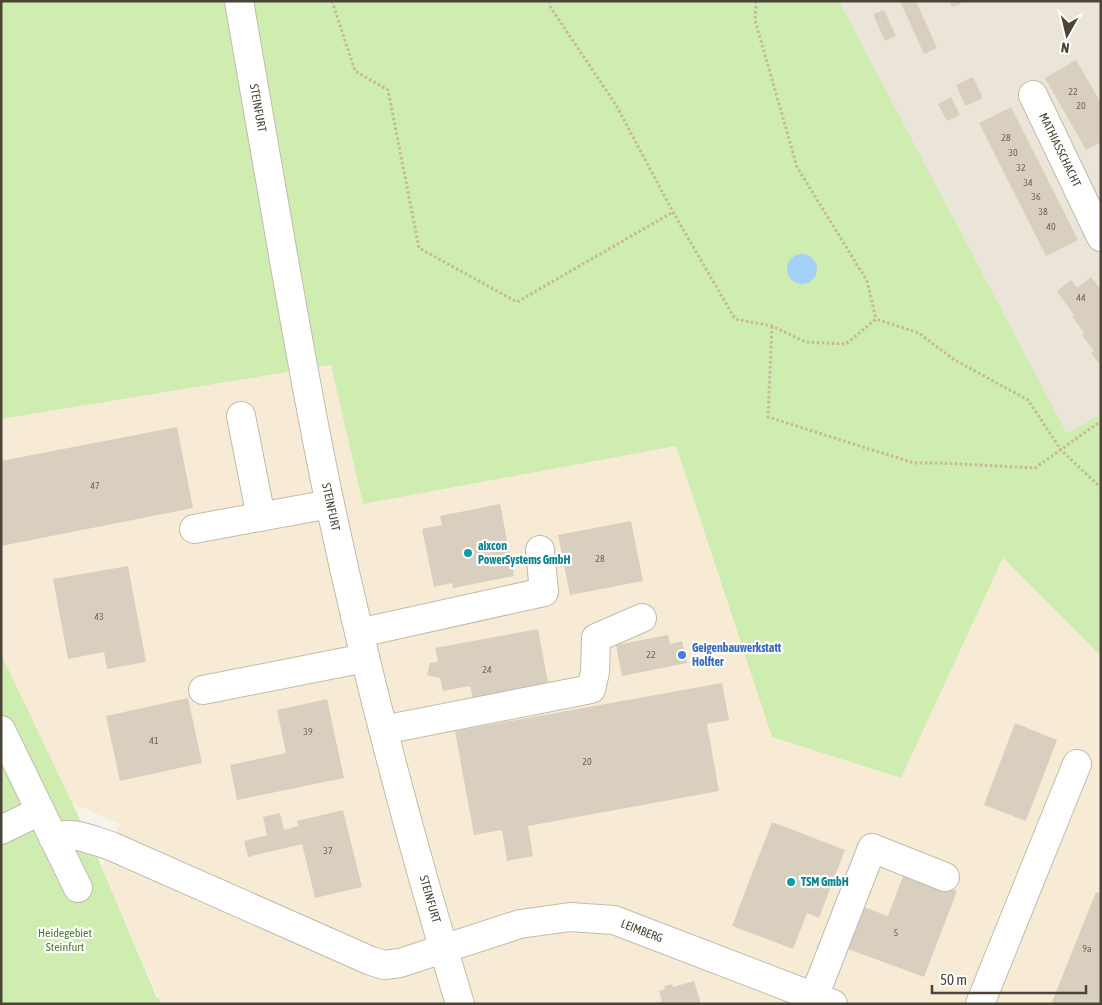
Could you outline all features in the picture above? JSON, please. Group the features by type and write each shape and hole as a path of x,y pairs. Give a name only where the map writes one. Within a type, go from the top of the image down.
{"street":[{"name":"STEINFURT","path":"239,1 309,403 330,504 383,730 460,1004"},
{"name":"MATHIASSCHACHT","path":"1033,95 1094,203 1101,236"},
{"path":"241,416 261,517"},
{"path":"194,529 330,504"},
{"path":"203,690 544,592 540,550"},
{"path":"383,730 591,689 596,638 642,618"},
{"path":"1,730 78,888"},
{"path":"980,1004 1077,764"},
{"path":"1,830 40,810"},
{"name":"LEIMBERG","path":"53,838 63,834 75,835 111,846 371,961 384,965 400,964 443,948 520,924 570,917 614,920 824,1000"},
{"path":"824,1000 872,848 944,877"}],"path":[{"path":"332,1 355,71 388,90 420,248 517,302 673,212"},
{"path":"549,1 551,8 616,105 673,212 735,319 772,326 806,342 846,344 876,319"},
{"path":"756,1 755,20 797,167 867,281 876,319"},
{"path":"876,319 919,334 954,359 1028,400 1061,450 1101,488"},
{"path":"772,326 768,417 914,463 942,462 1035,468 1101,421"}],"shaded area":[{"path":"839,1 1101,1 1101,414 1067,435"},
{"path":"332,365 363,504 676,446 772,737 901,778 1003,558 1101,656 1101,1004 161,1004 102,867 120,824 69,802 1,664 1,419"}],"green space":[{"path":"1,1 839,1 1067,434 1101,414 1101,656 1003,558 901,778 772,737 676,446 363,504 331,365 1,419"},
{"name":"Heidegebiet Steinfurt","path":"1,654 95,851 161,1004 1,1004"}],"water":[{"path":"802,254 808,255 816,263 816,275 808,283 802,284 796,283 788,275 787,269 788,263 796,255"}],"building":[{"path":"900,1 916,1 937,48 924,54"},
{"path":"950,1 960,1 961,4 952,7"},
{"path":"884,10 896,36 885,41 873,14"},
{"path":"1076,60 1101,103 1101,142 1086,150 1045,78"},
{"path":"973,77 983,98 965,106 956,85"},
{"path":"951,97 960,115 947,121 938,104"},
{"path":"1011,107 1078,240 1046,256 979,123"},
{"path":"1091,277 1101,290 1101,366 1091,353 1094,351 1082,335 1084,333 1072,316 1074,315 1057,291 1071,280 1077,288"},
{"path":"177,427 193,508 1,546 1,461"},
{"name":"aixcon PowerSystems GmbH","path":"500,504 514,576 453,588 452,583 434,587 422,529 442,525 440,516"},
{"path":"631,521 643,581 570,595 558,535"},
{"path":"128,566 146,662 107,669 104,652 68,659 53,579"},
{"path":"538,629 549,688 474,702 470,686 443,691 440,678 427,675 430,663 438,662 435,648"},
{"path":"668,635 670,644 682,641 687,663 622,676 616,645"},
{"path":"722,683 729,720 707,724 719,791 528,826 533,856 507,861 502,830 474,835 455,731"},
{"path":"188,698 202,763 120,781 106,716"},
{"path":"327,699 344,778 237,800 230,765 286,753 277,710"},
{"path":"1015,723 1057,740 1026,821 984,805"},
{"path":"343,810 362,887 315,898 302,844 248,857 244,841 267,835 263,817 280,813 284,830 298,826 297,821"},
{"name":"TSM GmbH","path":"772,822 845,850 819,918 807,913 793,949 732,926"},
{"path":"905,871 957,891 924,977 845,948 861,906 888,916"},
{"path":"1096,892 1101,894 1101,1004 1056,1004 1052,1002"},
{"path":"694,981 701,1004 653,1004 662,1001 659,991 665,989 664,986 672,984 673,987"}],"place":[{"name":"aixcon PowerSystems GmbH","path":"468,553"},
{"name":"Geigenbauwerkstatt Holfter","path":"682,655"},
{"name":"TSM GmbH","path":"791,882"}]}
